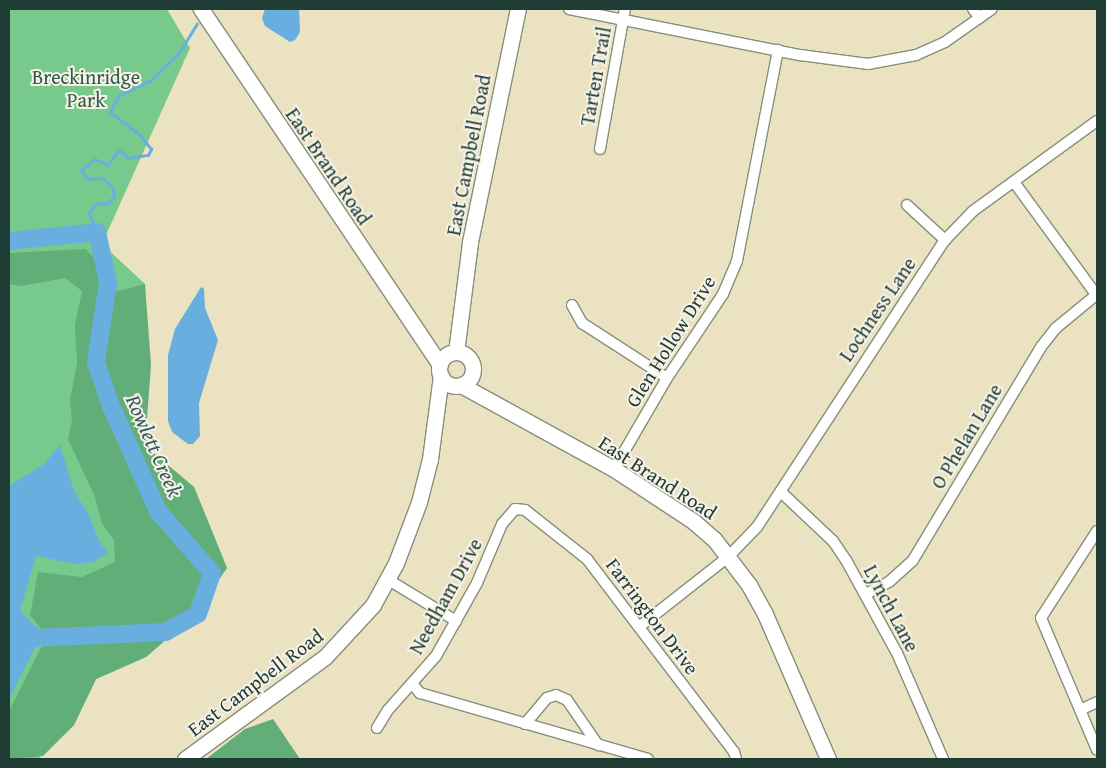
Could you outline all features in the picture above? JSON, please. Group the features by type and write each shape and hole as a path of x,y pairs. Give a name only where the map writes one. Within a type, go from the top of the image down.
{"main road":[{"name":"East Brand Road","path":"201,9 427,343 451,361 459,385 493,400 614,469 693,521 714,539 765,614 828,759"},
{"name":"East Campbell Road","path":"185,759 326,657 352,631 387,579 409,533 419,502 436,417 462,310 470,242 518,9"},
{"path":"451,361 473,374"},
{"name":"East Brand Road","path":"473,374 493,400"},
{"name":"East Campbell Road","path":"436,417 459,385 473,374"}],"street":[{"path":"568,9 778,50 850,62 895,61 945,42 992,9"},
{"name":"Tarten Trail","path":"600,149 625,9"},
{"path":"973,9 980,18"},
{"name":"Glen Hollow Drive","path":"614,469 667,378 723,294 737,261 778,50"},
{"name":"Lochness Lane","path":"639,627 728,557 757,527 782,492 837,401 945,240 973,211 1097,120"},
{"path":"1014,182 1097,296"},
{"path":"906,205 945,240"},
{"name":"O Phelan Lane","path":"866,594 890,581 913,560 1041,347 1056,328 1097,296"},
{"path":"572,305 582,323 667,378"},
{"name":"Lynch Lane","path":"782,492 833,541 866,594 897,652 943,759"},
{"name":"Needham Drive","path":"377,728 388,710 413,685 436,656 456,621 508,514 515,509 525,510"},
{"name":"Farrington Drive","path":"525,510 587,559 734,752 736,759"},
{"path":"1097,531 1041,618 1097,750"},
{"path":"387,579 456,621"},
{"path":"413,685 420,693 648,759"},
{"path":"525,724 547,698 556,694 567,700 598,745"},
{"path":"1080,710 1097,702"}],"green space":[{"name":"Breckinridge Park","path":"9,9 167,9 190,48 102,244 145,284 145,446 194,487 227,568 192,617 146,657 96,679 74,725 38,759 9,759"},
{"path":"86,249 101,266 103,295 145,284 151,365 145,446 194,487 227,568 192,617 146,657 96,679 74,725 43,756 9,759 9,711 47,636 30,615 38,572 82,577 115,562 114,540 102,524 95,497 68,439 72,421 70,400 77,363 75,325 82,291 65,278 22,286 9,284 9,253"},
{"path":"273,719 300,759 206,759 245,729"}],"water":[{"path":"265,9 299,9 300,32 295,40 290,42 265,26 262,18"},
{"path":"201,287 204,289 205,308 218,340 199,403 200,436 193,444 188,444 172,432 168,421 168,355 175,329"},
{"path":"60,445 74,491 89,515 99,541 108,553 93,562 75,564 36,556 20,611 37,628 40,638 9,699 9,486 44,464"}],"waterway":[{"path":"97,232 89,213 95,204 108,203 114,196 112,187 102,178 87,179 81,170 95,159 107,165 119,150 128,158 148,155 151,149 139,134 110,112 118,96 151,80 178,54 197,23"},
{"name":"Rowlett Creek","path":"9,241 97,232 108,282 96,362 111,406 158,511 212,573 198,614 166,632 9,639"}]}
